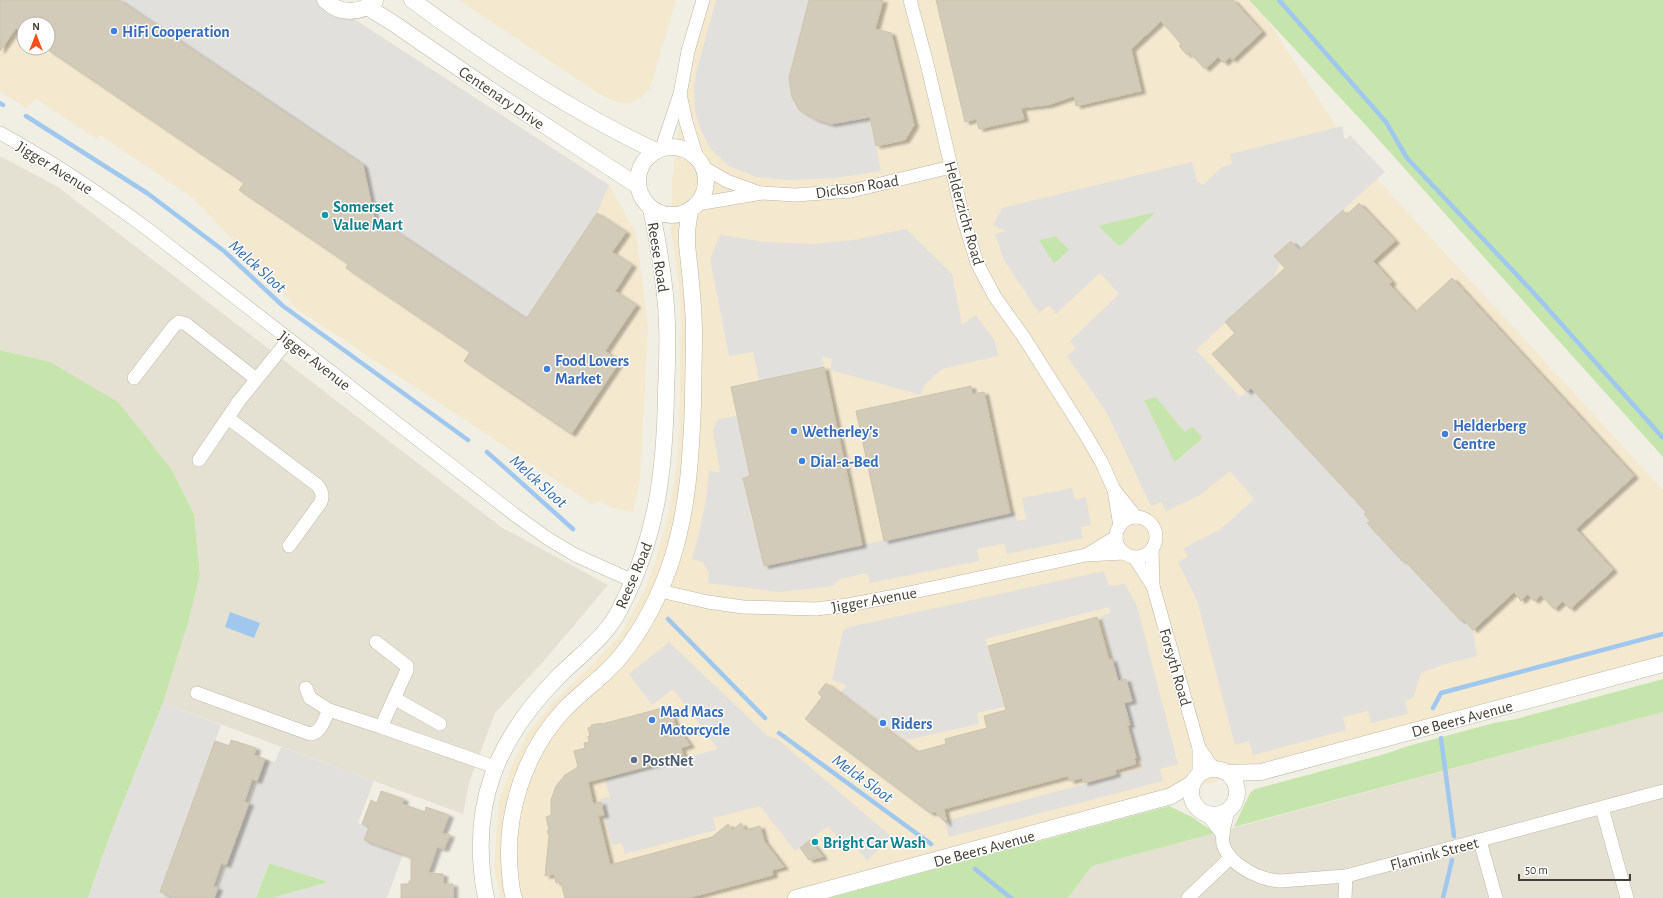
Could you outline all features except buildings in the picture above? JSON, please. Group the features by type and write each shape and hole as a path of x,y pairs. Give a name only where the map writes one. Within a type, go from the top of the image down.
{"street":[{"path":"325,0 335,8 346,11 359,10 372,4"},
{"name":"Centenary Drive","path":"412,0 506,65 562,100 627,137 659,150"},
{"path":"659,150 680,94 688,51 703,0"},
{"name":"Helderzicht Road","path":"910,0 968,240 976,263 986,283 1023,336 1084,432 1102,463 1114,490 1136,517"},
{"name":"Centenary Drive","path":"372,4 393,23 489,89 638,186"},
{"path":"680,94 686,122 700,162 706,180 706,186 701,198 694,207 678,215 664,215 652,209 641,197 638,186 638,174 646,158 659,150 681,148 687,150 700,162"},
{"name":"Jigger Avenue","path":"0,133 106,198 515,515 547,538 575,555 633,581"},
{"name":"Dickson Road","path":"700,162 727,181 762,193"},
{"name":"Dickson Road","path":"694,207 762,193 795,195 851,191 951,167"},
{"name":"Reese Road","path":"514,898 509,862 510,831 515,801 526,769 539,742 564,710 620,658 645,622 660,591 672,558 684,510 692,453 694,332 687,231 694,207"},
{"name":"Reese Road","path":"486,898 480,858 480,832 487,790 495,767 514,732 542,694 599,640 620,610 645,551 656,510 664,460 668,326 663,266 652,209"},
{"path":"134,378 174,326 179,322 186,324 256,379"},
{"path":"199,460 256,379 289,339"},
{"path":"228,418 317,485 321,490 321,502 289,546"},
{"name":"Helderzicht Road","path":"1114,490 1118,531"},
{"path":"1136,517 1148,521 1154,528 1156,538 1152,550 1144,556 1129,555 1119,548 1118,531 1127,519 1136,517"},
{"name":"Jigger Avenue","path":"1086,555 1118,531"},
{"name":"Forsyth Road","path":"1152,550 1153,586 1199,748 1205,780"},
{"name":"Jigger Avenue","path":"660,591 708,602 743,607 816,609 890,597 1086,555 1129,555"},
{"name":"Forsyth Road","path":"1129,555 1153,586"},
{"path":"376,642 407,666 407,670 381,727"},
{"name":"De Beers Avenue","path":"796,898 1171,796 1205,780 1260,772 1663,664"},
{"path":"306,688 310,698 330,710 495,767"},
{"path":"197,693 310,734 316,734 320,730 330,710"},
{"path":"394,698 440,724"},
{"name":"De Beers Avenue","path":"1237,792 1260,772"},
{"path":"1188,898 1230,858 1223,843 1223,835 1228,811 1236,799 1236,784 1205,780 1195,806 1207,814 1223,835"},
{"name":"Flamink Street","path":"1230,858 1258,877 1272,881 1346,876 1663,791"},
{"path":"1602,808 1627,898"},
{"path":"1207,814 1214,815 1228,811"},
{"path":"1480,841 1496,898"},
{"path":"1345,898 1346,876"}],"shaded area":[{"path":"0,0 325,0 609,185 636,233 648,327 640,481 633,512 610,507 601,501 592,504 297,309 193,198 100,135 97,139 36,99 26,108 0,91"},
{"path":"119,0 325,0 609,185 597,213 526,319 374,217 363,165"},
{"path":"459,0 676,0 650,89 641,98 628,104 613,101 596,92"},
{"path":"705,0 1249,0 1271,25 1354,154 1663,490 1663,660 788,898 500,898 494,865 499,800 512,766 526,736 553,702 591,666 621,634 646,587 656,559 669,513 677,462 681,328 680,293 671,232 672,181 689,52"},
{"path":"716,0 809,0 789,78 792,97 799,110 815,119 831,124 870,117 881,171 836,178 788,180 756,177 729,166 711,149 701,131 695,111 694,88 697,69"},
{"path":"1342,126 1344,137 1346,139 1350,135 1385,172 1299,250 1291,241 1274,256 1280,262 1274,277 1196,350 1240,397 1251,388 1366,512 1364,514 1370,521 1367,524 1402,561 1404,560 1461,621 1463,619 1473,630 1477,656 1442,665 1421,673 1413,698 1405,701 1408,714 1371,723 1368,711 1343,717 1346,730 1253,755 1249,741 1235,745 1197,600 1178,562 1188,557 1184,548 1221,529 1254,499 1230,471 1200,495 1166,511 1161,502 1151,506 1107,413 1067,356 1076,349 1070,341 1119,294 1100,273 1056,314 1049,305 1039,313 1004,260 995,234 1006,231 993,225 1002,208 1192,162 1197,181 1203,185 1222,167 1232,164 1230,154","holes":["1156,212 1120,247 1100,228 1100,225","1056,236 1069,250 1054,264 1039,240","1156,397 1185,432 1192,426 1203,438 1175,463 1144,400"]},
{"path":"0,156 58,187 501,527 608,585 543,662 495,713 469,783 463,814 163,703 188,623 200,575 194,514 172,470 50,362 0,350"},
{"path":"906,229 952,274 962,325 976,315 995,341 998,356 942,369 925,384 921,395 830,370 832,359 822,357 824,367 759,381 753,352 729,356 710,259 720,235 766,242 813,244 853,240"},
{"path":"737,416 750,476 743,478 753,526 755,526 764,566 1015,512 1017,521 1026,519 1022,498 1072,488 1075,500 1086,497 1091,525 1081,527 1083,538 1007,554 1004,544 977,549 979,561 870,583 867,573 840,579 833,586 779,592 708,583 709,573 703,562 692,559 706,500 709,471 720,472 713,430 718,419"},
{"path":"1104,571 1109,586 1125,584 1137,606 1178,764 1160,769 1163,781 949,837 945,821 1141,769 1124,703 1132,700 1126,679 1118,681 1101,616 1111,613 1109,607 985,639 1004,707 977,713 979,724 906,740 841,693 846,685 832,680 843,631 849,627"},
{"path":"669,642 769,737 776,738 893,838 867,860 859,851 842,843 828,826 795,851 760,806 713,818 716,830 625,854 622,843 612,845 600,799 610,797 605,779 718,749 673,689 652,705 629,674"},
{"path":"163,703 221,725 160,892 173,898 88,898 109,838"},
{"path":"1663,712 1663,898 1068,898 1092,866"},
{"path":"281,747 374,781 358,823 369,827 364,840 403,854 387,898 273,898 329,882 269,863 256,898 214,898 265,759 275,762"}],"green space":[{"path":"1249,0 1663,0 1663,457 1361,120"},
{"path":"1157,211 1120,247 1100,228 1100,225"},
{"path":"1056,236 1070,250 1054,264 1038,240"},
{"path":"0,350 50,362 118,402 172,470 194,514 200,575 188,623 163,703 109,838 88,898 0,898"},
{"path":"1156,397 1185,432 1192,426 1203,438 1174,463 1143,400"},
{"path":"1663,679 1663,712 1234,827 1250,793 1255,789 1385,754 1408,746 1494,723 1516,719"},
{"path":"1169,806 1192,817 1215,833 1092,866 1068,898 829,898"},
{"path":"269,863 329,882 273,898 256,898"}],"water":[{"path":"230,612 260,623 254,638 225,627"}],"waterway":[{"path":"1279,0 1386,122 1407,158 1532,291 1663,438"},
{"name":"Melck Sloot","path":"26,116 147,193 224,251 283,306 468,440"},
{"name":"Melck Sloot","path":"487,452 573,529"},
{"name":"Melck Sloot","path":"668,619 765,718"},
{"path":"1433,708 1441,693 1663,634"},
{"name":"Melck Sloot","path":"779,733 931,844"},
{"path":"1441,738 1454,836"},
{"path":"1443,898 1452,860"},
{"name":"Melck Sloot","path":"975,869 1011,898"}],"place":[{"name":"HiFi Cooperation","path":"114,31"},
{"name":"Somerset Value Mart","path":"325,215"},
{"name":"Food Lovers Market","path":"547,369"},
{"name":"Wetherley's","path":"794,431"},
{"name":"Helderberg Centre","path":"1445,434"},
{"name":"Dial-a-Bed","path":"802,461"},
{"name":"Mad Macs Motorcycle","path":"652,720"},
{"name":"Riders","path":"883,723"},
{"name":"PostNet","path":"634,760"},
{"name":"Bright Car Wash","path":"815,842"}]}
